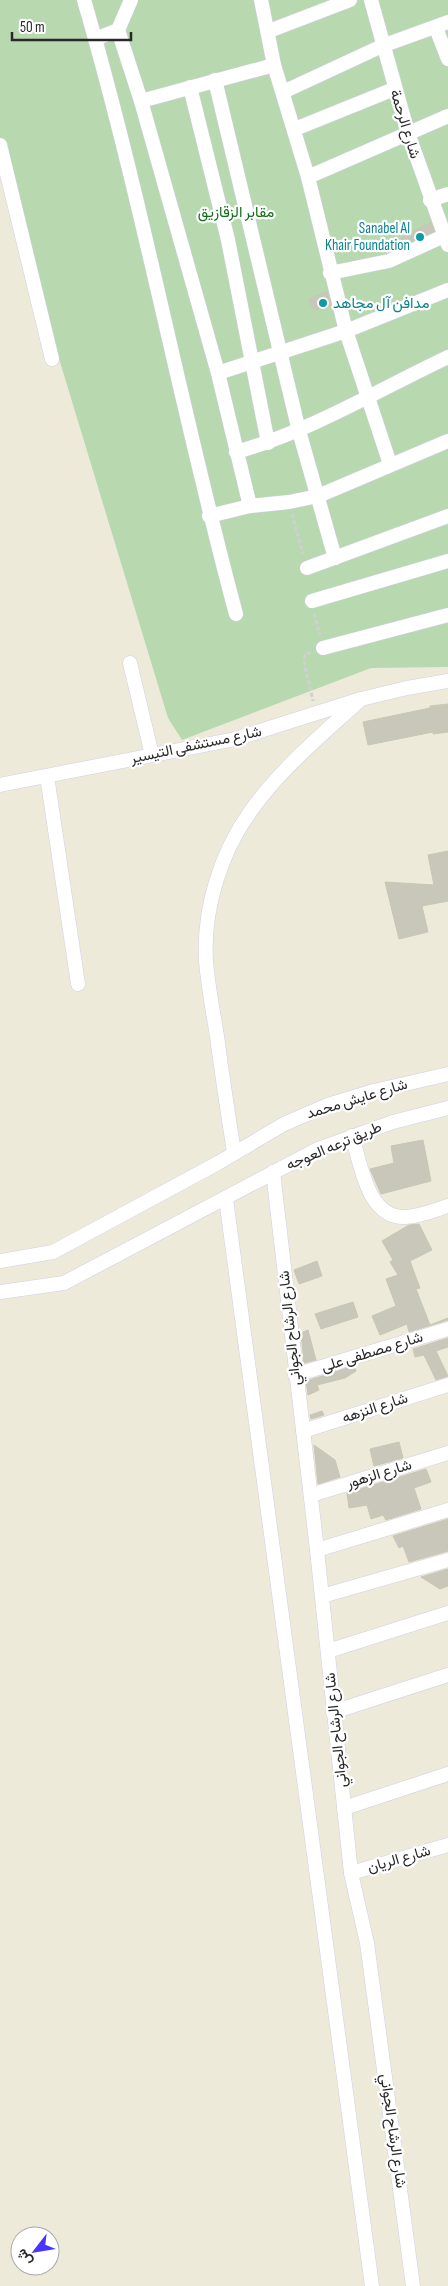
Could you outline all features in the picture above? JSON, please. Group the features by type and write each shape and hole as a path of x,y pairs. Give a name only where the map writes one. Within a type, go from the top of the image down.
{"street":[{"path":"84,0 152,266 209,516 236,614"},
{"path":"131,0 118,30 141,101 218,373 250,506"},
{"path":"261,0 269,31 274,65 308,177 330,274 346,331 390,464"},
{"path":"269,31 350,0"},
{"name":"شارع الرحمة","path":"371,0 394,89 430,200 447,238"},
{"path":"283,92 382,46 442,25 448,59"},
{"path":"95,39 118,30"},
{"path":"141,101 190,86 274,65"},
{"path":"215,80 299,431 335,558"},
{"path":"190,86 228,240 268,443"},
{"path":"294,129 394,89"},
{"path":"308,177 448,116"},
{"path":"0,145 52,358"},
{"path":"430,200 448,194"},
{"path":"330,274 389,261 447,238"},
{"path":"218,373 346,331 448,290"},
{"path":"236,452 268,443 299,431 448,357"},
{"path":"209,516 250,506 289,502 318,496 448,440"},
{"path":"307,568 448,516"},
{"path":"312,601 448,561"},
{"path":"323,648 448,614"},
{"path":"130,662 152,755"},
{"name":"شارع مستشفى التيسير","path":"0,785 235,739 361,699 448,681"},
{"path":"234,1152 206,961 208,921 215,883 229,846 249,812 295,760 361,699"},
{"path":"47,776 78,984"},
{"name":"شارع عايش محمد","path":"0,1261 53,1252 218,1163 284,1124 328,1105 374,1091 448,1074"},
{"name":"طريق ترعه العوجه","path":"0,1292 64,1283 318,1150 393,1122 448,1108"},
{"path":"352,1136 373,1199 381,1209 392,1215 405,1217 448,1206"},
{"name":"شارع الرشاح الجواني","path":"273,1172 295,1375 311,1495 351,1873 367,1943 413,2286"},
{"path":"226,1199 372,2286"},
{"name":"شارع مصطفى على","path":"295,1375 448,1329"},
{"name":"شارع النزهه","path":"303,1431 448,1385"},
{"name":"شارع الزهور","path":"311,1495 448,1453"},
{"path":"317,1550 448,1510"},
{"path":"322,1596 448,1560"},
{"path":"328,1651 448,1613"},
{"path":"333,1712 448,1675"},
{"path":"344,1808 448,1774"},
{"name":"شارع الريان","path":"351,1873 448,1845"}],"path":[{"path":"289,502 307,568"},
{"path":"312,601 323,648 305,656 304,662 316,713"}],"green space":[{"name":"مقابر الزقازيق","path":"0,0 448,0 448,667 371,668 182,740 168,718 0,164"}],"building":[{"path":"431,222 434,231 401,246 398,240"},
{"name":"مدافن آل مجاهد","path":"327,292 331,305 314,311 309,299"},
{"path":"448,704 448,732 433,734 433,732 368,745 363,722 430,708 430,706"},
{"path":"448,851 448,901 422,906 428,932 399,939 385,882 434,885 428,855"},
{"path":"423,1140 431,1181 381,1194 370,1169 394,1163 391,1146"},
{"path":"419,1224 432,1250 410,1261 420,1288 416,1289 430,1325 448,1318 448,1320 409,1332 407,1324 380,1335 372,1316 396,1306 386,1279 398,1275 390,1262 393,1260 382,1241 409,1225"},
{"path":"317,1261 322,1276 299,1284 294,1270"},
{"path":"353,1302 358,1317 321,1329 315,1314"},
{"path":"308,1330 316,1360 304,1363 301,1333"},
{"path":"448,1338 448,1347 436,1351 448,1376 436,1380 424,1355 415,1357 413,1349"},
{"path":"354,1366 356,1371 345,1378 317,1385 319,1390 308,1395 306,1381"},
{"path":"322,1411 324,1415 311,1419 310,1415"},
{"path":"399,1442 403,1458 374,1466 370,1449"},
{"path":"314,1445 335,1460 340,1477 318,1484"},
{"path":"426,1469 431,1482 414,1488 421,1509 386,1520 383,1515 371,1519 367,1505 349,1508 347,1493"},
{"path":"448,1519 448,1551 409,1562 403,1546 399,1548 393,1536"},
{"path":"448,1569 448,1586 440,1589 421,1577"}],"place":[{"name":"Sanabel Al Khair Foundation","path":"420,237"},
{"name":"مدافن آل مجاهد","path":"323,303"}]}
